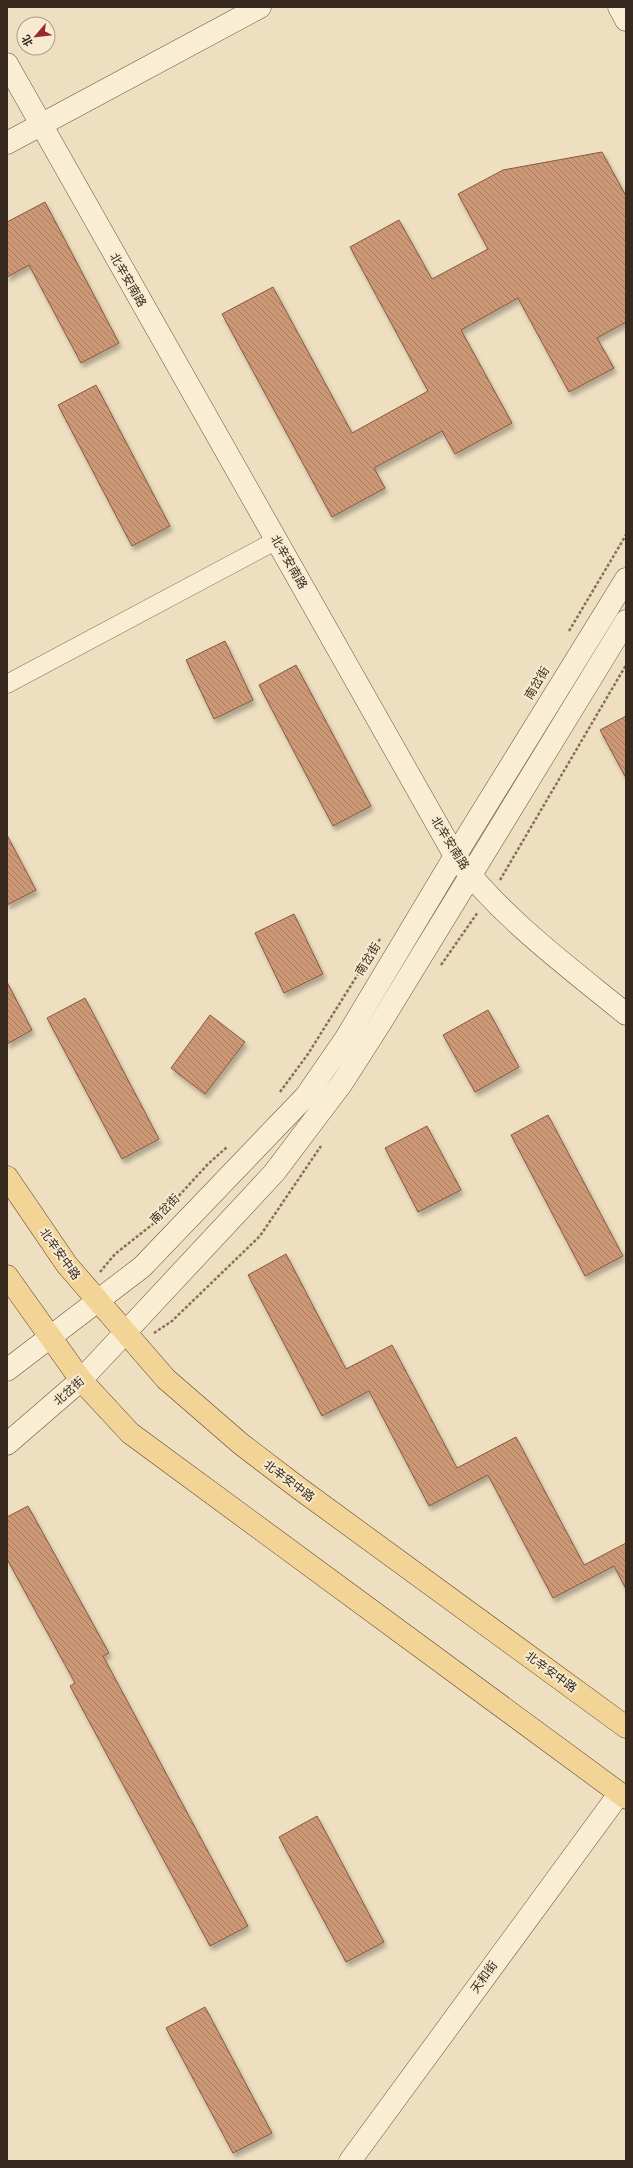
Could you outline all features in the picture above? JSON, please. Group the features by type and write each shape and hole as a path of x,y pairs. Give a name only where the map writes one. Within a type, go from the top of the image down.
{"main road":[{"path":"7,143 260,7"},
{"path":"619,7 626,20"},
{"name":"北辛安南路","path":"7,64 455,856 470,875 512,919 626,1014"},
{"name":"南岔街","path":"92,1294 142,1267 306,1096 346,1038 455,856 626,579"},
{"path":"125,1333 274,1173 342,1083 626,620"},
{"name":"北辛安中路","path":"7,1177 67,1265 166,1379 241,1444 300,1490 626,1727"},
{"path":"7,1276 81,1380 130,1433 623,1796"},
{"path":"7,1370 21,1357 51,1338 92,1294"},
{"name":"北岔街","path":"7,1444 81,1380 125,1333"},
{"name":"天和街","path":"350,2161 623,1796"}],"street":[{"path":"7,684 277,540"}],"path":[{"path":"566,635 626,535"},
{"name":"南岔街","path":"277,1097 308,1054 384,932"},
{"name":"南岔街","path":"92,1294 115,1254 153,1224 208,1164 230,1145"}],"building":[{"path":"602,152 626,196 626,322 597,338 614,368 569,392 518,298 461,330 512,423 455,454 442,431 374,468 385,488 332,517 222,314 273,287 352,433 428,391 350,247 399,220 432,279 488,249 458,194 503,170"},
{"path":"45,202 119,343 81,363 29,265 7,277 7,222"},
{"path":"96,385 170,526 132,546 58,405"},
{"path":"225,641 253,700 214,719 186,660"},
{"path":"296,665 371,806 333,826 259,685"},
{"path":"626,716 626,778 600,730"},
{"path":"7,835 36,890 7,905"},
{"path":"294,914 323,974 284,993 255,933"},
{"path":"7,982 32,1030 7,1044"},
{"path":"85,998 159,1139 122,1159 47,1018"},
{"path":"488,1010 519,1067 475,1092 443,1035"},
{"path":"210,1015 245,1042 205,1094 171,1068"},
{"path":"548,1115 623,1256 585,1276 511,1135"},
{"path":"427,1126 461,1190 418,1212 385,1148"},
{"path":"286,1254 346,1369 392,1345 457,1468 516,1437 584,1565 626,1543 626,1589 614,1566 553,1598 488,1475 429,1506 369,1391 322,1416 248,1275"},
{"path":"28,1506 109,1653 103,1656 248,1926 210,1946 70,1686 75,1683 7,1559 7,1517"},
{"path":"317,1816 384,1942 346,1962 279,1837"},
{"path":"205,2007 272,2133 233,2153 166,2028"}]}
